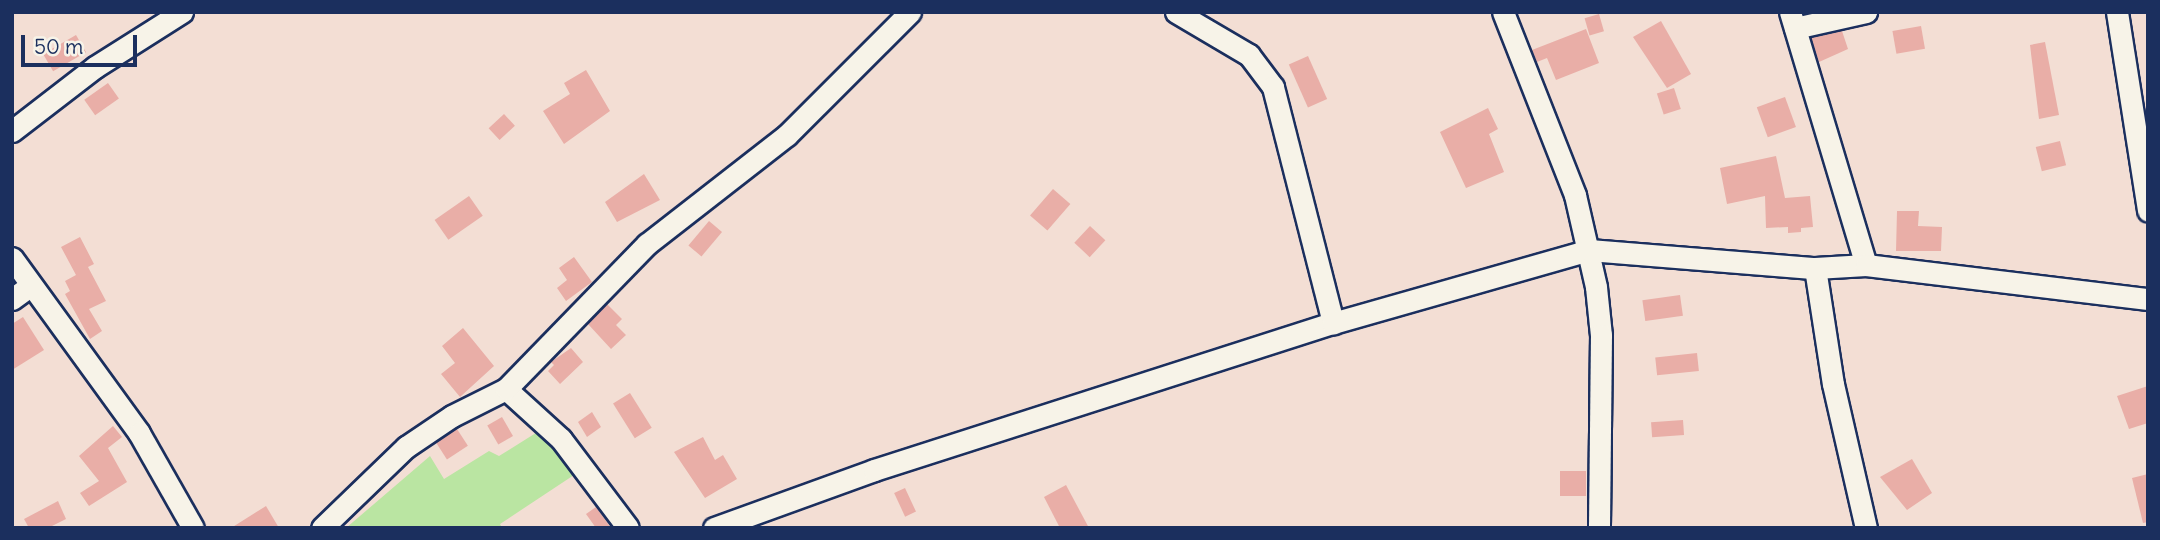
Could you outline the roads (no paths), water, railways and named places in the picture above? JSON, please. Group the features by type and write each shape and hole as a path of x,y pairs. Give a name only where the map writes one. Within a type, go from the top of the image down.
{"street":[{"path":"12,131 95,68 182,12"},
{"path":"322,528 406,447 452,416 506,389 647,244 787,135 910,12"},
{"path":"1176,12 1249,55 1273,87 1332,323"},
{"path":"1503,12 1575,195 1589,250 1601,335 1599,528"},
{"path":"1866,12 1793,20 1866,265"},
{"path":"2117,12 2148,211"},
{"path":"714,528 874,470 1332,323 1589,250 1815,268 1866,265 2148,299"},
{"path":"12,258 139,433 193,528"},
{"path":"1815,268 1833,384 1866,528"},
{"path":"12,299 30,286"},
{"path":"506,389 561,439 628,528"}]}
